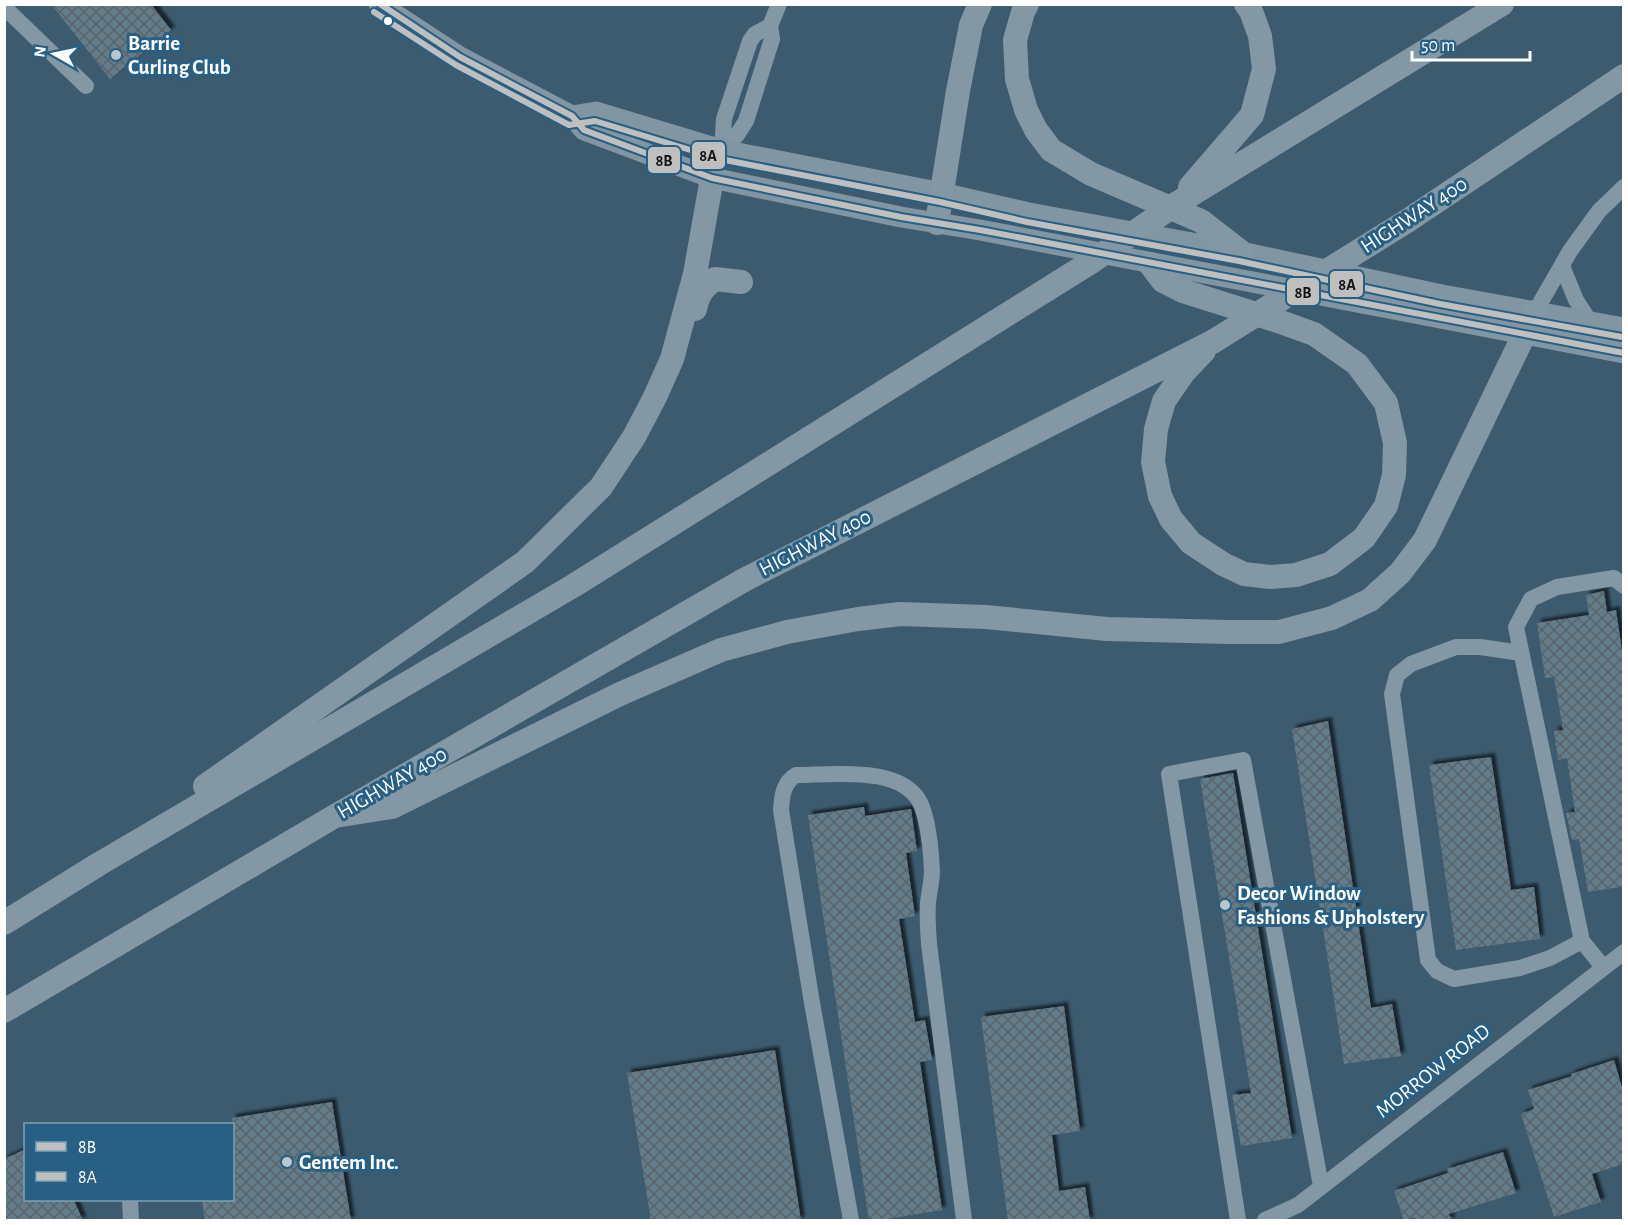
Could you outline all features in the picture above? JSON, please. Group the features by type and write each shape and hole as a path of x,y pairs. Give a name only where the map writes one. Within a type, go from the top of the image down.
{"highway":[{"path":"938,223 958,91 971,25 980,4"},
{"path":"1027,4 1015,40 1017,79 1026,110 1036,130 1051,150 1091,174 1201,221 1241,252"},
{"path":"1176,204 1252,115 1264,69 1260,36 1246,4"},
{"path":"4,923 99,864 573,586 1091,262 1176,204 1502,4"},
{"name":"HIGHWAY 400","path":"4,1011 334,816 744,580 1214,341 1407,221 1623,76"},
{"path":"99,864 207,784 525,562 601,488 634,437 672,359 695,274 712,178"},
{"path":"1150,264 1163,281 1183,291 1314,334 1357,364 1386,404 1395,443 1394,475 1386,506 1364,538 1330,564 1296,575 1270,577 1244,574 1223,564 1191,543 1171,519 1160,496 1153,462 1156,429 1164,401 1184,372 1214,341"},
{"path":"672,359 687,340 696,303 705,286 715,279 741,282"},
{"path":"334,816 392,807 630,690 720,650 787,632 900,614 986,617 1107,629 1228,632 1280,632 1332,618 1370,600 1400,573 1425,540 1529,323"}],"main road":[{"path":"379,4 460,57 572,116 584,130 712,178 901,217 1150,264 1529,323 1590,322 1623,328"},
{"path":"572,116 596,111 722,150 942,193 1029,213 1241,252 1442,295 1623,353"}],"street":[{"path":"712,178 722,150 737,135 746,121 772,39 770,26 779,4"},
{"path":"4,7 86,86"},
{"path":"1529,323 1570,251 1599,211 1623,187"},
{"path":"1562,266 1576,300 1590,322"},
{"path":"1604,967 1582,941 1516,627 1531,599 1557,587 1614,578 1623,586"},
{"path":"1521,653 1480,647 1456,647 1411,664 1397,675 1392,694 1428,960 1437,971 1454,979 1520,968 1550,958 1582,941"},
{"path":"1238,1221 1169,774 1243,760 1322,1186"},
{"path":"851,1221 812,1003 781,810 785,788 789,779 796,775 869,774 896,781 913,793 922,806 928,831 932,873 927,919 929,944 964,1221"},
{"name":"MORROW ROAD","path":"1265,1221 1298,1205 1623,952"},
{"path":"130,1201 132,1221"}],"building":[{"name":"Barrie Curling Club","path":"51,4 151,4 171,30 110,79"},
{"path":"1604,591 1607,612 1616,610 1623,658 1623,884 1620,887 1588,892 1579,839 1572,840 1566,813 1575,812 1567,758 1558,760 1554,731 1563,730 1554,677 1545,678 1537,623 1589,615 1586,595"},
{"path":"1328,721 1371,1008 1392,1004 1401,1056 1344,1064 1292,729"},
{"path":"1491,757 1511,890 1534,887 1540,939 1456,950 1429,765"},
{"path":"1233,773 1292,1138 1241,1146 1232,1095 1251,1093 1200,779"},
{"path":"864,807 865,816 911,809 917,851 906,853 915,916 899,919 915,1022 925,1020 932,1060 920,1062 942,1210 875,1221 869,1221 808,815"},
{"path":"1064,1006 1080,1131 1052,1135 1059,1191 1085,1187 1090,1221 1008,1221 981,1017"},
{"path":"775,1050 801,1221 651,1221 627,1073"},
{"path":"1614,1060 1623,1091 1623,1164 1592,1174 1601,1202 1554,1217 1521,1114 1534,1109 1528,1090"},
{"name":"Gentem Inc.","path":"332,1102 351,1221 205,1221 202,1201 234,1201 234,1123 232,1123 232,1118"},
{"path":"24,1150 24,1201 74,1201 83,1221 4,1221 4,1159"},
{"path":"1503,1152 1516,1193 1449,1214 1452,1221 1416,1221 1415,1217 1404,1221 1394,1191 1448,1173 1447,1169"}],"transit line":[{"name":"8B","path":"380,4 460,57 572,116 584,130 712,178 901,217 980,230 1624,353"},
{"name":"8A","path":"374,12 456,65 569,125 595,121 720,159 940,202 1027,222 1239,261 1440,304 1622,337"}],"place":[{"name":"Barrie Curling Club","path":"116,55"},
{"name":"Decor Window Fashions & Upholstery","path":"1225,905"},
{"name":"Gentem Inc.","path":"287,1162"}]}
